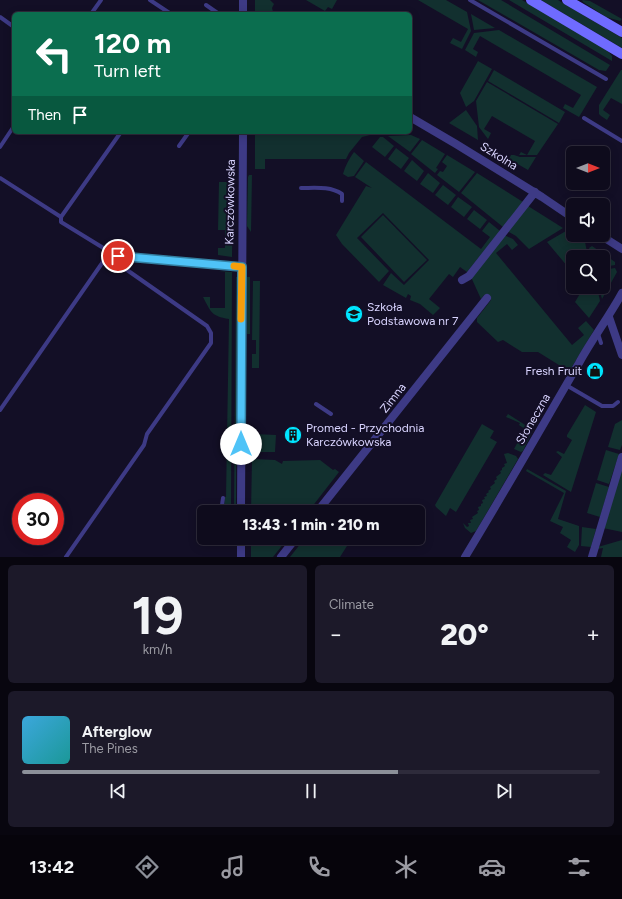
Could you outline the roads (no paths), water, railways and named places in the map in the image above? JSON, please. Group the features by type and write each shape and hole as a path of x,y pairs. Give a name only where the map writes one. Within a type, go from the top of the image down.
{"street":[{"path":"243,0 243,12"},
{"path":"531,0 622,54"},
{"path":"572,1 622,32"},
{"name":"Szkolna","path":"412,118 534,192 566,213"},
{"name":"Karczówkowska","path":"241,505 243,134"},
{"path":"462,280 469,276 534,192"},
{"path":"610,241 622,249"},
{"name":"Słoneczna","path":"466,557 578,363 609,317 622,293"},
{"name":"Zimna","path":"323,505 487,298"},
{"path":"609,317 622,355"},
{"path":"592,557 622,457"},
{"path":"241,545 241,557"},
{"path":"281,557 290,545"}],"lane":[{"path":"92,12 101,0"},
{"path":"150,0 168,12"},
{"path":"470,0 606,79"},
{"path":"206,5 216,12"},
{"path":"0,17 12,26"},
{"path":"584,118 622,141"},
{"path":"0,147 12,129"},
{"path":"66,557 144,445 147,434 211,343 211,333 207,326 107,256 105,249 61,222 61,217 119,134"},
{"path":"179,146 188,134"},
{"path":"0,178 61,217"},
{"path":"301,188 327,188 336,190 342,194 342,201"},
{"path":"107,256 137,257 242,267"},
{"path":"0,410 107,256"},
{"path":"598,333 601,342"},
{"path":"566,385 602,406 613,406 618,402"},
{"path":"316,404 331,414"},
{"path":"222,505 223,498"}],"place":[{"name":"Szkoła Podstawowa nr 7","path":"354,314"},
{"name":"Fresh Fruit","path":"595,371"},
{"name":"Promed - Przychodnia Karczówkowska","path":"293,435"}]}
